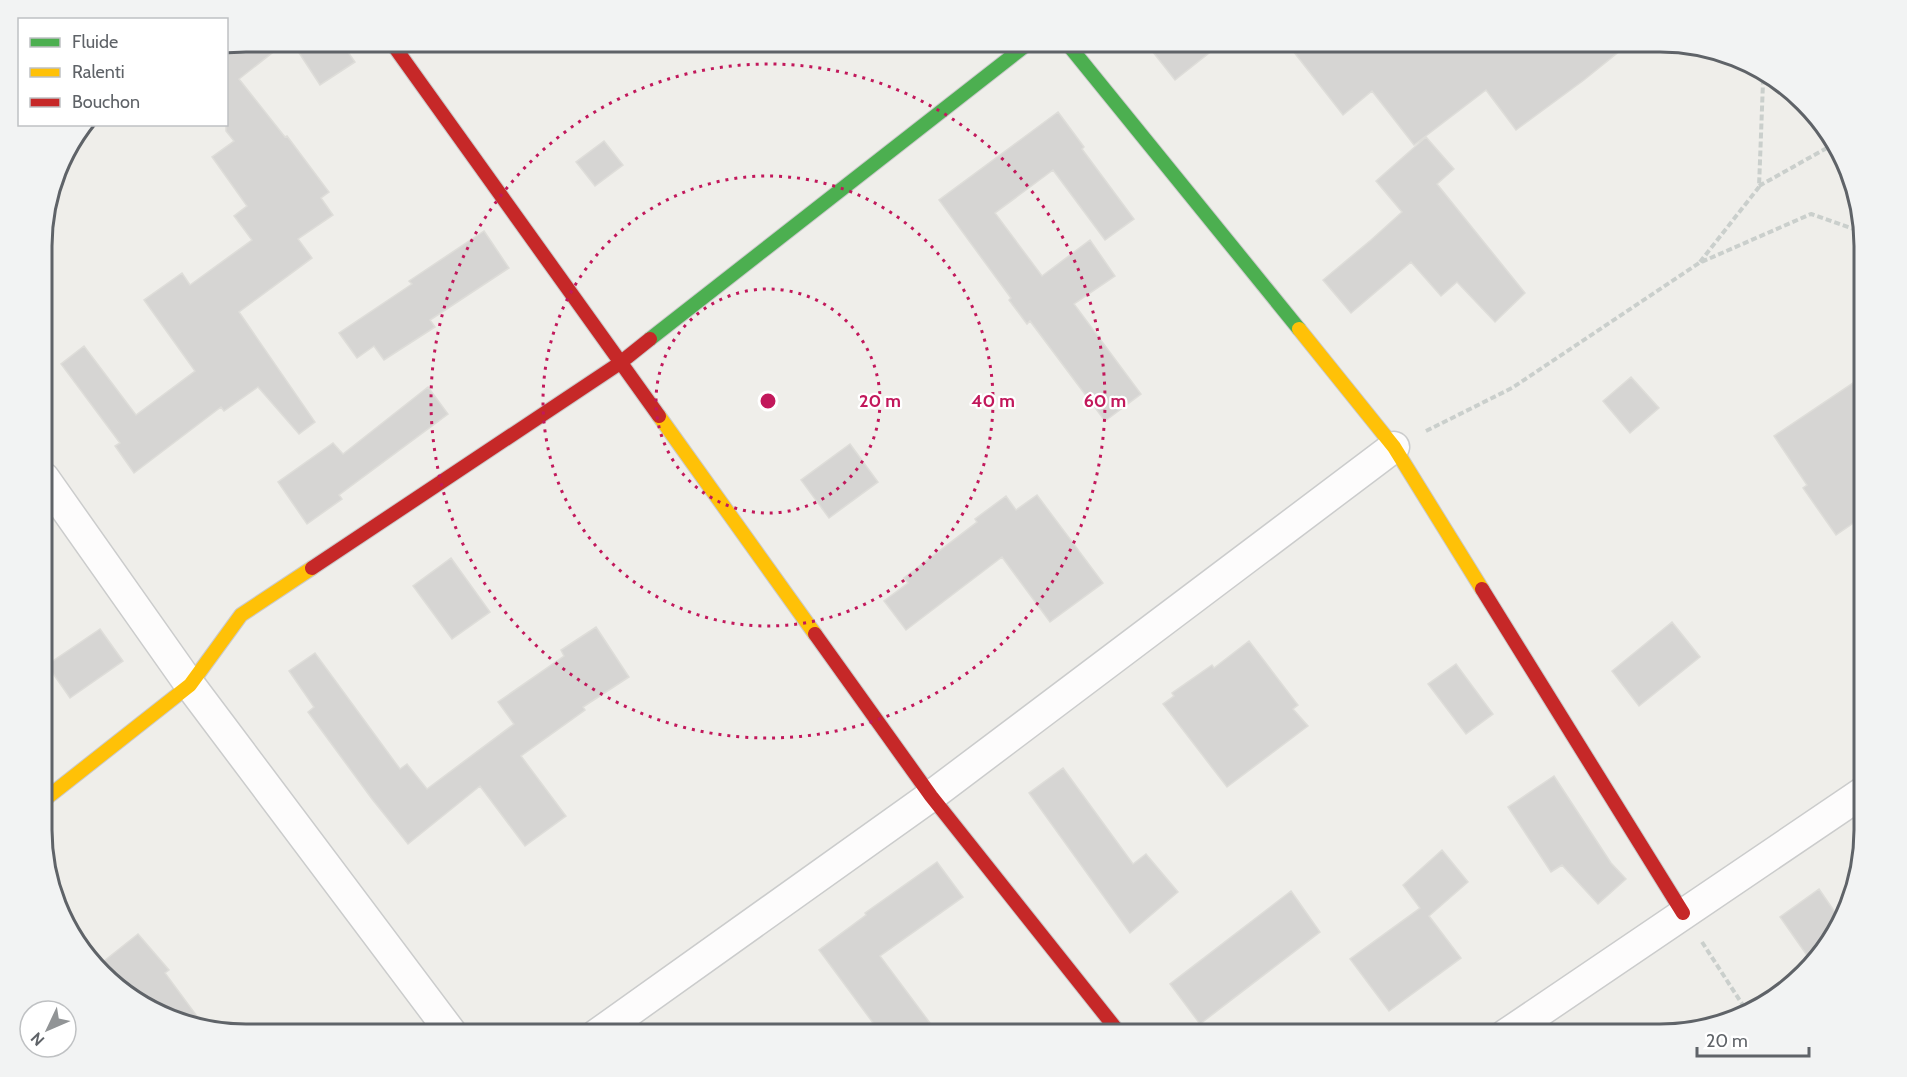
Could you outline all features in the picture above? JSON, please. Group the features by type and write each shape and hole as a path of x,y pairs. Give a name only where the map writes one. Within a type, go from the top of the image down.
{"street":[{"path":"398,52 931,796 1112,1024"},
{"path":"52,794 190,685 241,615 620,363 1017,52"},
{"path":"1074,52 1394,447 1683,913"},
{"path":"611,1024 931,796 1394,447"},
{"path":"52,489 190,685 445,1024"},
{"path":"1520,1024 1854,798"}],"path":[{"path":"1759,187 1763,83"},
{"path":"1699,263 1759,187 1827,148"},
{"path":"1394,447 1512,388 1699,263 1810,214 1853,229"},
{"path":"1683,913 1743,1005"}],"building":[{"path":"273,52 239,79 285,137 287,136 329,192 321,198 333,215 298,239 312,258 239,312 315,422 299,434 258,387 224,411 221,407 134,473 115,446 120,443 61,364 84,346 136,415 195,371 144,300 182,273 190,285 252,240 234,216 247,206 212,157 234,141 226,131 226,126 228,126 228,54"},
{"path":"299,52 348,52 355,62 320,85"},
{"path":"1153,52 1210,52 1175,80"},
{"path":"1294,52 1619,52 1516,130 1486,90 1414,145 1372,91 1343,115"},
{"path":"1058,112 1084,147 1082,149 1134,219 1105,240 1053,170 995,213 1042,276 1090,240 1115,276 1074,304 1141,394 1105,421 1030,321 1027,324 1009,300 1011,298 939,200"},
{"path":"1426,137 1454,169 1437,184 1525,293 1495,322 1457,282 1441,296 1411,262 1351,313 1323,280 1402,212 1376,181"},
{"path":"604,141 623,165 595,186 576,162"},
{"path":"484,231 509,268 430,320 435,327 384,360 374,346 357,358 339,333 412,284 409,281"},
{"path":"1631,377 1659,408 1630,433 1603,401"},
{"path":"1854,382 1854,523 1836,535 1803,488 1807,485 1774,436"},
{"path":"428,387 448,414 339,495 342,499 307,524 278,482 333,443 343,454"},
{"path":"850,444 878,482 829,518 801,480"},
{"path":"1037,495 1103,583 1050,622 1002,557 906,630 884,601 908,583 904,578 977,522 975,519 1006,496 1016,510"},
{"path":"451,558 490,612 452,639 413,586"},
{"path":"1672,622 1700,657 1639,706 1612,671"},
{"path":"596,627 629,677 583,707 585,710 521,756 566,816 525,846 480,786 408,844 308,712 314,707 289,671 315,653 400,769 407,764 427,789 514,724 498,702 564,656 561,650"},
{"path":"100,629 123,661 70,698 52,672 52,662"},
{"path":"1249,641 1298,705 1293,709 1308,726 1227,787 1163,704 1174,696 1172,693 1212,665 1214,668"},
{"path":"1456,664 1493,714 1466,734 1428,684"},
{"path":"1063,768 1133,864 1146,854 1178,892 1130,933 1029,793"},
{"path":"1554,776 1611,863 1626,879 1598,904 1562,865 1551,872 1508,807"},
{"path":"1442,850 1468,882 1429,916 1461,958 1389,1011 1350,959 1420,908 1403,885"},
{"path":"937,862 963,897 880,956 931,1024 874,1024 819,950 866,915 865,913"},
{"path":"1819,889 1835,913 1822,938 1808,956 1780,917"},
{"path":"1291,891 1320,932 1200,1024 1170,984"},
{"path":"138,934 169,970 165,973 199,1018 173,1010 150,998 129,984 104,961"}],"traffic: fast":[{"path":"650,339 1017,52"},
{"path":"1074,52 1299,329"}],"traffic: slow":[{"path":"1299,329 1394,447 1482,589"},
{"path":"659,416 815,634"},
{"path":"52,794 190,685 241,615 312,568"}],"traffic: jam":[{"path":"398,52 659,416"},
{"path":"312,568 620,363 650,339"},
{"path":"1482,589 1683,913"},
{"path":"815,634 931,796 1112,1024"}]}
